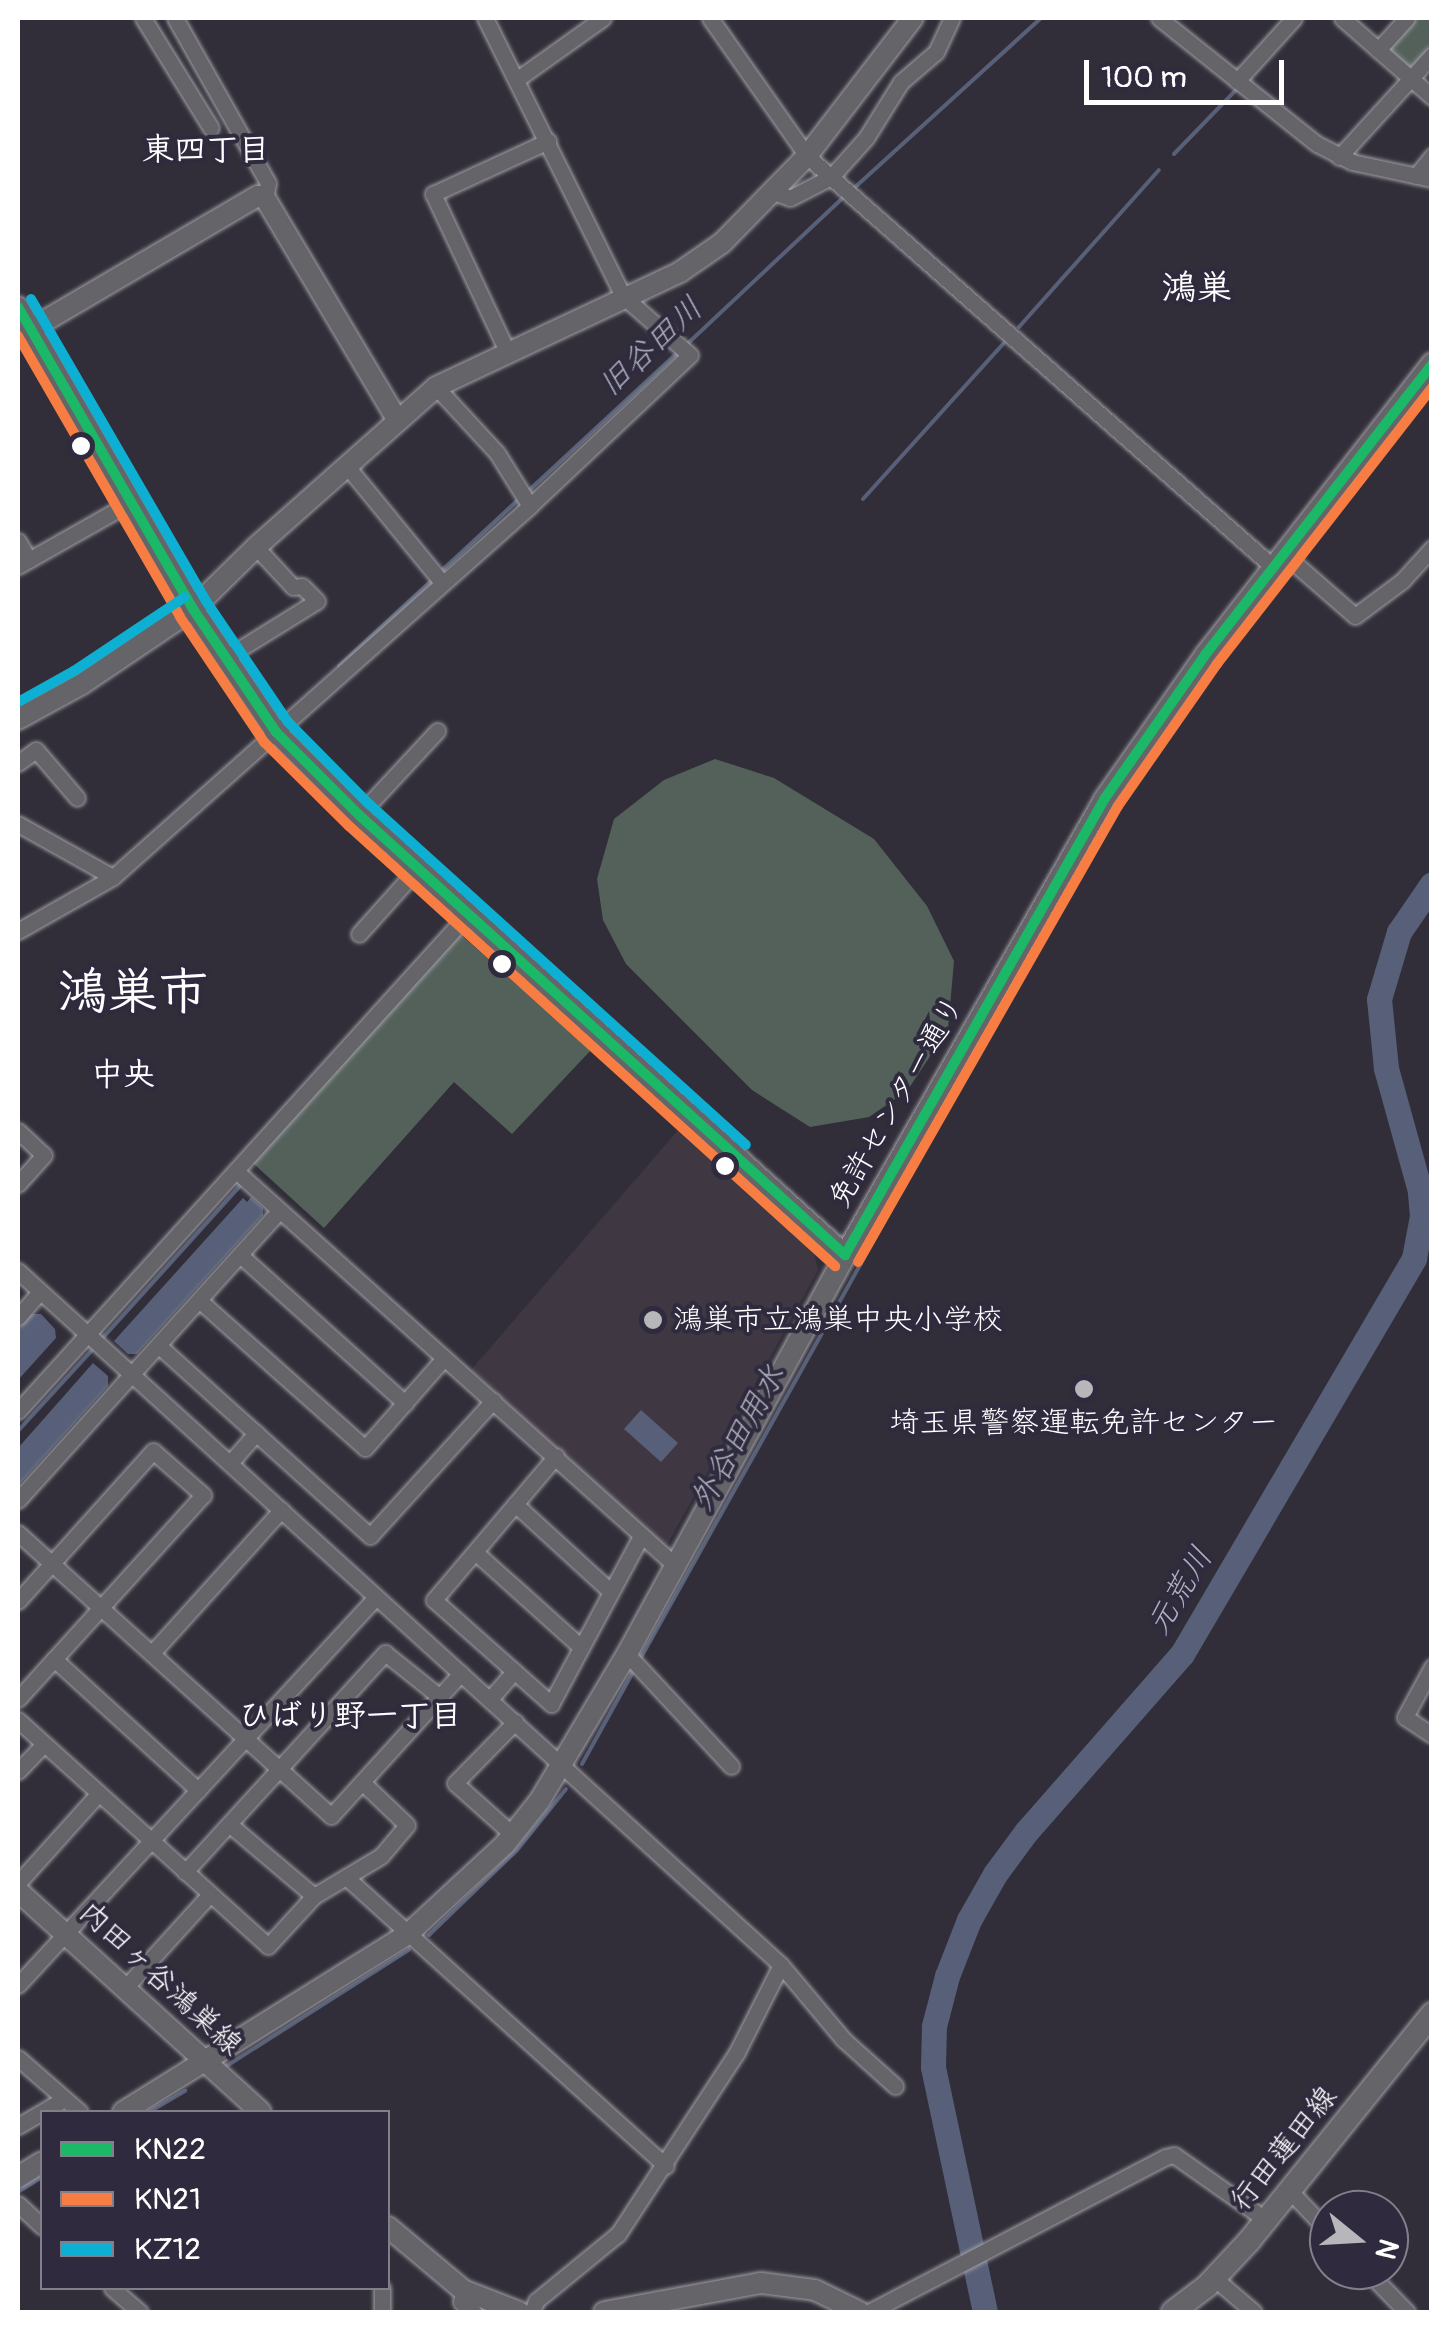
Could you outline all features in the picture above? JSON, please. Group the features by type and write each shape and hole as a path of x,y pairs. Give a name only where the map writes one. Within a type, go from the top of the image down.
{"main road":[{"name":"行田蓮田線","path":"1173,2312 1214,2278 1266,2220 1432,2014"}],"street":[{"path":"144,18 211,128"},
{"path":"174,18 268,183 264,198"},
{"path":"18,931 113,878 441,581 530,506 690,355 623,296 486,18"},
{"path":"516,80 603,18"},
{"path":"710,18 807,156 1278,561 1355,616 1402,581 1432,548"},
{"path":"18,720 82,684 194,610 256,547 436,386 692,266 807,156 914,18"},
{"path":"773,192 790,198 832,177 866,138 902,82 936,52 952,18"},
{"path":"1159,18 1280,117 1339,156 1424,178 1432,156"},
{"path":"1237,80 1294,18"},
{"path":"1342,18 1432,97"},
{"path":"1378,50 1407,18"},
{"path":"1339,156 1432,54"},
{"path":"184,83 205,72"},
{"path":"507,351 433,194 548,142"},
{"path":"30,329 258,196 264,198 397,419"},
{"path":"18,307 194,610 276,732 359,815 845,1256"},
{"name":"免許センター通り","path":"126,2110 409,1933 512,1834 563,1766 845,1256 1105,798 1278,561 1432,362"},
{"path":"436,386 497,453 530,506"},
{"path":"346,465 441,581"},
{"path":"18,541 23,563 132,502"},
{"path":"225,658 316,601 302,586 293,588 256,547"},
{"path":"359,815 437,731"},
{"path":"18,763 36,750 77,798"},
{"path":"18,824 113,878"},
{"path":"359,934 418,868"},
{"path":"18,1412 469,914"},
{"path":"18,1131 44,1156 18,1184"},
{"path":"236,1171 676,1566"},
{"path":"18,1500 278,1212"},
{"path":"240,1255 405,1402"},
{"path":"18,1272 781,1965 844,2040 895,2086"},
{"path":"18,1317 40,1292"},
{"path":"200,1301 365,1448 444,1358"},
{"path":"158,1346 370,1536 493,1401"},
{"path":"230,1463 256,1433"},
{"path":"18,1601 153,1451 203,1496 18,1698"},
{"path":"556,1456 434,1600 551,1704 641,1536"},
{"path":"515,1504 610,1592"},
{"path":"152,1652 281,1510"},
{"path":"18,1534 331,1816 462,1673"},
{"path":"474,1552 581,1647"},
{"path":"18,1985 376,1597"},
{"path":"185,1872 385,1653 440,1697"},
{"path":"627,1654 731,1766"},
{"path":"54,1659 198,1790"},
{"path":"1432,1666 1405,1717 1432,1735"},
{"path":"490,1699 514,1671"},
{"path":"18,1720 268,1946 314,1896 381,1856 407,1825 363,1783"},
{"path":"512,1834 455,1783 515,1722"},
{"path":"18,1771 44,1744"},
{"path":"18,1890 98,1794"},
{"path":"229,1824 314,1896"},
{"path":"346,1877 666,2166"},
{"name":"内田ヶ谷鴻巣線","path":"18,1890 259,2110"},
{"path":"124,1989 210,1894"},
{"path":"532,2312 536,2301 618,2234 666,2166 736,2052 781,1965"},
{"path":"18,2058 78,2110"},
{"path":"44,2110 64,2098"},
{"path":"18,2126 40,2113"},
{"path":"868,2312 1174,2156 1266,2220"},
{"path":"18,2178 40,2163"},
{"path":"1290,2191 1309,2211"},
{"path":"18,2204 40,2224"},
{"path":"390,2229 462,2290 519,2312"},
{"path":"1214,2278 1254,2312"},
{"path":"604,2312 761,2283 815,2290 860,2312"},
{"path":"114,2290 140,2312"},
{"path":"462,2290 461,2302 474,2312"},
{"path":"1386,2290 1407,2312"}],"shaded area":[{"path":"1407,18 1431,18 1431,55 1410,78 1378,50"},
{"path":"715,759 774,778 874,839 927,906 954,961 948,1029 907,1091 869,1117 810,1127 752,1090 626,964 603,920 597,879 614,819 664,780"},
{"path":"460,934 591,1050 512,1134 454,1082 324,1228 253,1163"},
{"name":"鴻巣市立鴻巣中央小学校","path":"679,1129 813,1249 818,1270 666,1547 471,1370"}],"water":[{"path":"251,1197 263,1208 263,1215 137,1354 128,1354 114,1341 243,1198 247,1202"},
{"path":"31,1314 41,1314 55,1329 56,1338 18,1380 18,1329"},
{"path":"93,1363 108,1376 108,1386 18,1486 18,1448"},
{"path":"641,1410 678,1443 661,1462 624,1429"}],"waterway":[{"name":"旧谷田川","path":"852,190 1041,18"},
{"path":"1174,154 1238,88"},
{"path":"1019,327 1159,170"},
{"name":"旧谷田川","path":"684,347 845,196"},
{"path":"863,499 1004,343"},
{"name":"旧谷田川","path":"526,493 677,353"},
{"name":"外谷田用水","path":"1295,558 1432,386"},
{"name":"旧谷田川","path":"438,574 519,499"},
{"name":"外谷田用水","path":"639,1661 1114,810 1219,657 1289,566"},
{"name":"旧谷田川","path":"339,666 431,581"},
{"name":"元荒川","path":"985,2312 933,2067 934,2026 947,1976 969,1920 995,1874 1026,1832 1182,1654 1414,1258 1422,1216 1420,1191 1386,1068 1379,999 1399,932 1432,884"},
{"path":"100,1341 241,1185"},
{"path":"18,1431 94,1348"},
{"name":"外谷田用水","path":"582,1764 634,1670"},
{"name":"外谷田用水","path":"429,1935 517,1850 566,1789"},
{"name":"外谷田用水","path":"225,2067 409,1950"},
{"name":"外谷田用水","path":"152,2110 185,2091"},
{"name":"外谷田用水","path":"18,2192 40,2178"}],"transit line":[{"name":"KZ12","path":"31,299 206,601 288,722 369,804 746,1145"},
{"name":"KN22","path":"18,307 193,609 276,732 359,815 845,1255"},
{"name":"KN21","path":"18,336 180,617 264,742 349,826 835,1266"},
{"name":"KN22","path":"845,1255 1105,798 1205,655 1432,364"},
{"name":"KN21","path":"858,1262 1118,806 1217,664 1432,388"},
{"name":"KZ12","path":"18,702 74,671 185,597"}],"place":[{"name":"鴻巣市立鴻巣中央小学校","path":"653,1320"},
{"name":"埼玉県警察運転免許センター","path":"1084,1389"}],"district":[{"name":"東四丁目","path":"206,150"},
{"name":"鴻巣","path":"1197,288"},
{"name":"鴻巣市","path":"133,993"},
{"name":"中央","path":"123,1075"},
{"name":"ひばり野一丁目","path":"350,1716"}]}
